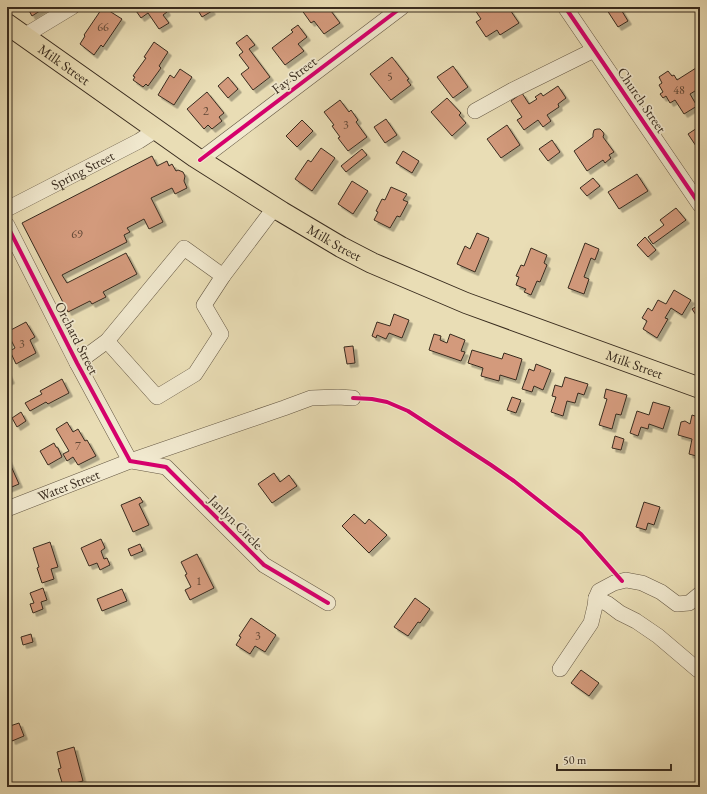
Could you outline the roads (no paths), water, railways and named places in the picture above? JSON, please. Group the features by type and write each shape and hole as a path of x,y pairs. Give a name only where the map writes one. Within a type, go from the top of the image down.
{"main road":[{"name":"Milk Street","path":"7,24 200,160 341,247 403,277 466,303 700,388"}],"street":[{"path":"24,36 72,7"},
{"name":"Fay Street","path":"200,160 402,7"},
{"name":"Church Street","path":"565,7 660,146 697,195"},
{"path":"475,111 511,91 594,50"},
{"name":"Spring Street","path":"7,209 139,141 156,130"},
{"path":"107,341 157,397 195,374 221,334 204,305 223,276 275,207"},
{"name":"Orchard Street","path":"7,225 77,363 130,461"},
{"path":"77,363 107,341 184,248 223,276"},
{"name":"Water Street","path":"7,510 130,461 311,398 353,398"},
{"name":"Janlyn Circle","path":"130,461 166,467 264,565 328,602"},
{"path":"560,669 591,623 596,598 599,591 614,582 626,580 642,583 660,592 677,604 689,602 700,594"},
{"path":"596,598 636,621 658,636 698,670"}]}
